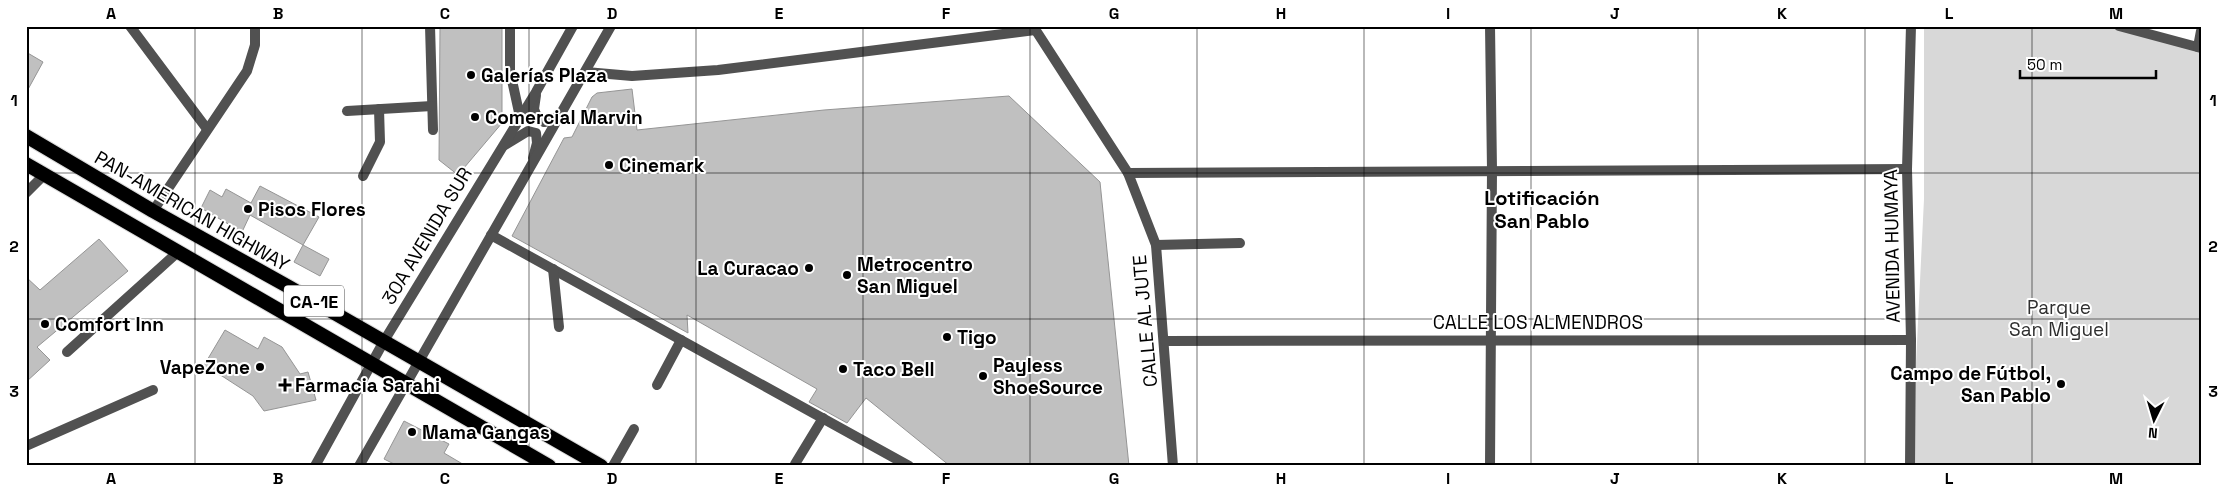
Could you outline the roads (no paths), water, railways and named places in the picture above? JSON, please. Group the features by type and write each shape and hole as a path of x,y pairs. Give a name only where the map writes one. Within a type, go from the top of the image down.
{"highway":[{"name":"PAN-AMERICAN HIGHWAY","path":"26,136 152,212 384,341 601,466"},
{"name":"CA-1E","path":"26,164 549,466"}],"street":[{"path":"130,26 207,129"},
{"path":"152,212 247,71 255,45 254,26"},
{"path":"430,26 433,130"},
{"path":"510,26 510,71 520,117"},
{"name":"30A AVENIDA SUR","path":"315,466 384,341 536,92 573,26"},
{"path":"359,466 491,235 530,171 611,26"},
{"path":"1490,26 1492,170 1490,466"},
{"name":"AVENIDA HUMAYA","path":"1910,466 1912,340 1907,169 1911,26"},
{"path":"2119,26 2200,47 2201,31"},
{"path":"586,72 632,76 718,70 1034,28"},
{"name":"CALLE AL JUTE","path":"1034,28 1128,173 1156,244 1165,341 1173,466"},
{"path":"536,92 534,109 538,119 544,122 553,120 563,112"},
{"path":"347,111 432,106"},
{"path":"363,176 380,142 379,108"},
{"path":"501,148 528,131 536,133 537,143 530,171"},
{"path":"1128,173 1907,169"},
{"path":"26,193 44,174"},
{"path":"491,235 909,466"},
{"path":"1156,244 1240,243"},
{"path":"67,352 179,251"},
{"path":"553,270 559,327"},
{"name":"CALLE LOS ALMENDROS","path":"1165,341 1491,339 1912,340"},
{"path":"657,385 681,340"},
{"path":"26,446 154,390"},
{"path":"796,464 823,418"},
{"path":"613,466 634,429"}],"place":[{"name":"Galerías Plaza","path":"471,75"},
{"name":"Comercial Marvin","path":"475,117"},
{"name":"Cinemark","path":"609,165"},
{"name":"Pisos Flores","path":"248,209"},
{"name":"La Curacao","path":"809,268"},
{"name":"Metrocentro San Miguel","path":"847,275"},
{"name":"Comfort Inn","path":"45,324"},
{"name":"Tigo","path":"947,337"},
{"name":"VapeZone","path":"260,367"},
{"name":"Taco Bell","path":"843,369"},
{"name":"Payless ShoeSource","path":"983,376"},
{"name":"Campo de Fútbol, San Pablo","path":"2061,384"},
{"name":"Farmacia Sarahi","path":"285,385"},
{"name":"Mama Gangas","path":"412,432"}],"district":[{"name":"Lotificación San Pablo","path":"1542,210"}],"park label":[{"name":"Parque San Miguel","path":"2059,318"}]}
